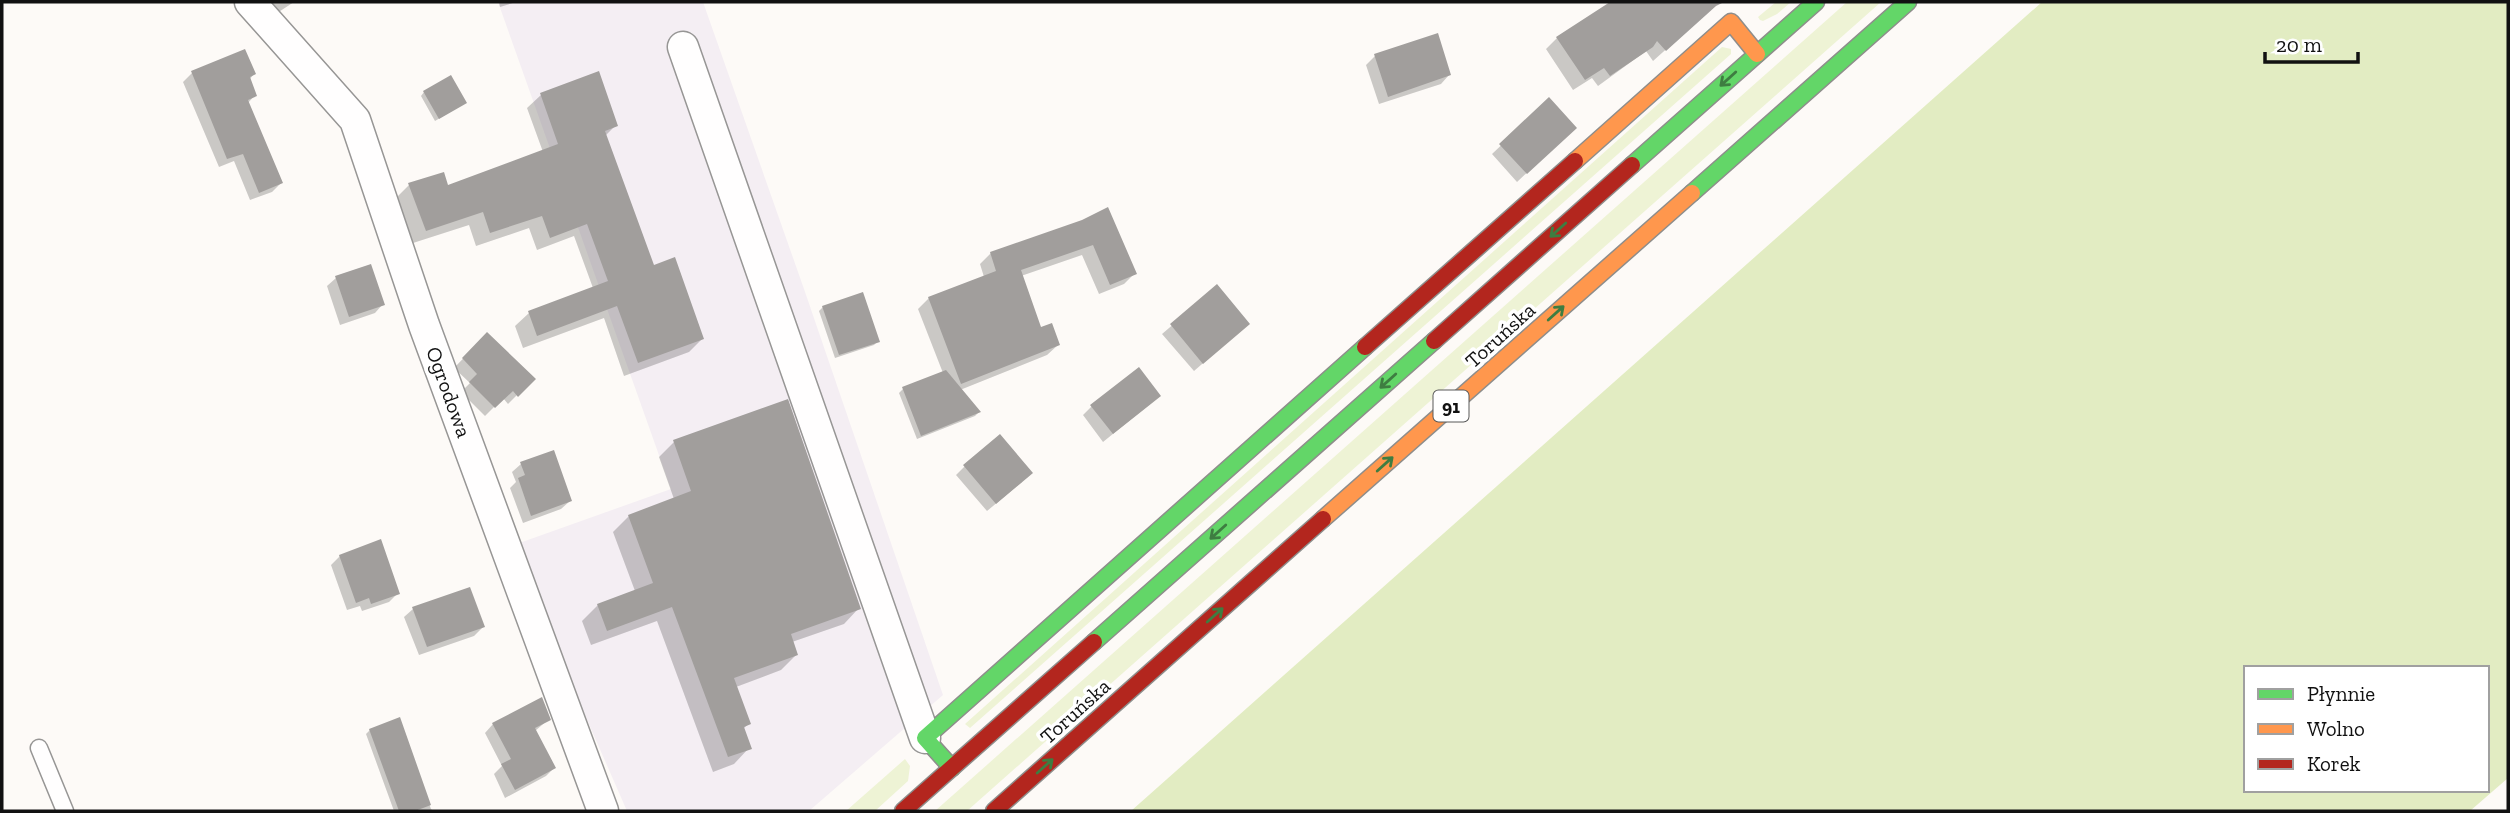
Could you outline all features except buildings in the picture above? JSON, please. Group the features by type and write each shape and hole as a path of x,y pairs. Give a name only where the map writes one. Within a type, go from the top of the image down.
{"main road":[{"name":"Toruńska","path":"903,811 1816,2"},
{"name":"Toruńska","path":"994,811 1908,2"},
{"path":"952,768 925,738 1731,22 1756,54"}],"street":[{"name":"Ogrodowa","path":"250,2 355,120 424,325 603,811"},
{"path":"684,47 925,738"}],"lane":[{"path":"39,748 65,811"}],"shaded area":[{"path":"498,2 703,2 943,695 809,811 627,811 511,546 671,489"}],"green space":[{"path":"1776,2 1791,2 1777,14 1760,20 1758,17"},
{"path":"1847,2 1881,2 967,811 935,811"},
{"path":"2042,2 2508,2 2508,778 2470,811 1131,811"},
{"path":"1722,47 1731,49 1731,54 970,728 965,724"},
{"path":"905,759 910,766 908,781 875,811 846,811"}],"traffic: fast":[{"path":"1632,165 1816,2"},
{"path":"1692,193 1908,2"},
{"path":"1094,642 1434,341"},
{"path":"952,768 925,738 1365,347"}],"traffic: slow":[{"path":"1575,161 1731,22 1757,54"},
{"path":"1323,519 1692,193"}],"traffic: jam":[{"path":"1365,347 1575,161"},
{"path":"1434,341 1632,165"},
{"path":"994,811 1323,519"},
{"path":"903,811 1094,642"}]}
